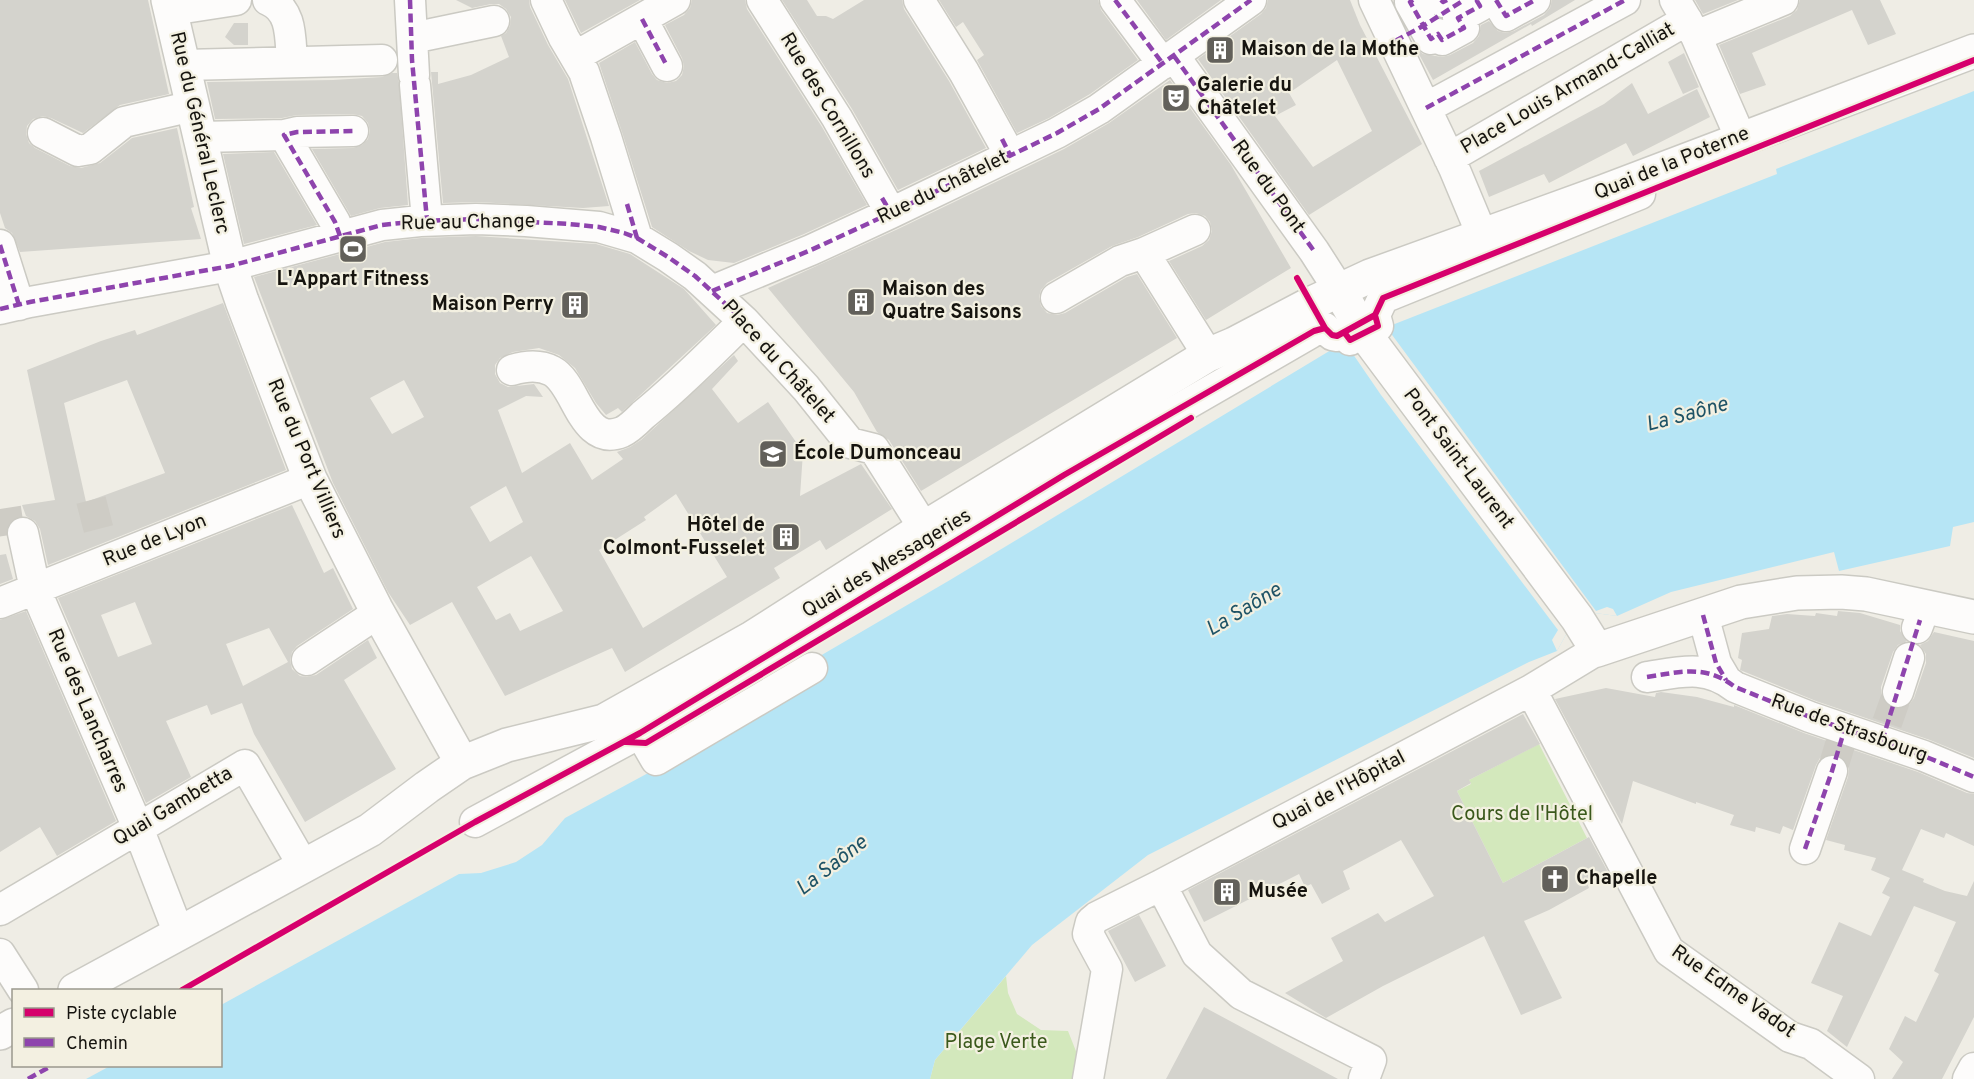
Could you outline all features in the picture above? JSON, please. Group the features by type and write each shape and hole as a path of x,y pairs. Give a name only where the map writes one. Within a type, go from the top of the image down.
{"main road":[{"name":"Rue du Général Leclerc","path":"169,5 230,266"},
{"name":"Quai de la Poterne","path":"1361,317 1370,276 1605,192 1974,51"},
{"name":"Rue du Port Villiers","path":"230,266 310,479 378,613 462,763"},
{"name":"Quai des Messageries","path":"304,867 370,830 427,786 462,763 507,745 604,721 633,721 752,638 924,528 1208,355 1361,317"},
{"name":"Pont Saint-Laurent","path":"1361,317 1364,333 1589,637"},
{"path":"1589,637 1703,615 1741,602 1797,593 1866,594 1974,617"},
{"path":"77,989 304,867"}],"street":[{"path":"169,5 236,0"},
{"path":"268,0 279,6 285,14 289,26 292,62"},
{"path":"410,0 414,80 427,220"},
{"path":"546,0 564,38 576,56 590,89 637,238"},
{"path":"576,56 675,0"},
{"name":"Rue des Cornillons","path":"762,0 837,118 887,206"},
{"path":"919,0 964,72 1006,147"},
{"name":"Rue du Pont","path":"1115,0 1168,60 1314,251 1361,317"},
{"name":"Rue du Châtelet","path":"712,291 810,250 887,206 1006,147 1057,133 1099,109 1251,0"},
{"path":"1374,0 1449,158 1482,235"},
{"path":"1441,0 1443,2 1447,0"},
{"path":"1395,41 1418,13 1464,0"},
{"path":"1418,13 1431,39 1438,34 1442,40 1464,28 1458,18 1480,6 1479,0"},
{"path":"1496,0 1506,16 1535,0"},
{"path":"1426,108 1625,0"},
{"name":"Place Louis Armand-Calliat","path":"1449,158 1686,18 1783,0"},
{"path":"1686,18 1741,139"},
{"path":"642,19 667,66"},
{"path":"412,36 494,21"},
{"path":"184,65 382,60"},
{"name":"Quai de la Poterne","path":"1361,317 1974,60"},
{"path":"43,133 78,151 90,149 124,122 197,121 284,135 297,132 353,131"},
{"path":"284,135 335,222 340,236"},
{"name":"Rue au Change","path":"9,307 230,266 382,225 427,220 476,219 569,224 599,227 637,238"},
{"path":"1056,298 1120,261 1195,230"},
{"name":"Place du Châtelet","path":"637,238 668,257 712,291 744,321 806,388 850,443 874,449 924,528"},
{"path":"0,245 9,307"},
{"path":"1144,253 1208,355"},
{"name":"Quai des Messageries","path":"475,822 633,721 1314,331 1325,328 1332,335 1337,336 1361,317"},
{"path":"512,370 533,366 553,371 562,380 590,425 597,432 609,435 622,432 668,395 744,321"},
{"name":"Rue de Lyon","path":"0,603 32,590 105,549 310,479"},
{"name":"Rue des Lancharres","path":"17,534 32,590 138,828 179,934"},
{"path":"307,660 378,613"},
{"path":"1703,615 1716,663 1726,680"},
{"name":"Quai de l'Hôpital","path":"1088,1079 1107,969 1088,934 1091,922 1097,916 1161,885 1531,690 1589,637"},
{"path":"1898,692 1909,658"},
{"path":"633,721 657,760 812,668"},
{"name":"Rue de Strasbourg","path":"1647,677 1694,670 1726,680 1735,687 1843,733 1885,732 1974,777"},
{"name":"Rue Edme Vadot","path":"1531,690 1669,951 1790,1036 1811,1044 1859,1079"},
{"name":"Quai Gambetta","path":"0,910 245,765 304,867"},
{"path":"1804,849 1832,771"},
{"path":"1161,885 1197,954 1241,994 1371,1060 1364,1079"},
{"path":"0,954 22,989"},
{"path":"1968,1079 1974,1068"}],"green space":[{"name":"Cours de l'Hôtel","path":"1539,744 1587,838 1503,883 1457,791 1471,784 1469,780"},
{"name":"Plage Verte","path":"1006,976 1008,993 1017,1014 1041,1030 1068,1031 1087,1079 930,1079 935,1060"}],"water":[{"name":"La Saône","path":"1974,91 1974,522 1953,527 1950,546 1839,571 1834,552 1671,592 1617,616 1595,613 1568,631 1557,651 1529,662 1148,855 1032,945 935,1060 930,1079 86,1079 108,1067 222,1067 222,1004 459,874 481,873 516,862 542,845 565,818 650,772 808,663 1336,347 1777,174 1776,169"}],"pier":[{"path":"1384,324 1596,611 1607,607 1613,609 1617,616 1595,613 1568,631 1557,651 1552,640 1558,630 1381,395 1344,341"}],"building":[{"path":"0,0 148,0 169,94 120,105 83,133 43,116 33,119 27,126 26,134 29,143 35,148 70,166 81,168 100,163 132,138 177,128 194,207 191,208 201,239 20,252 12,233 5,228 0,213"},
{"path":"456,0 529,0 530,7 548,45 568,79 609,206 583,208 477,202 443,203 431,72 438,72 438,84 471,75 509,57 501,36 510,26 511,17 506,9 499,4 472,8"},
{"path":"565,0 640,0 581,33"},
{"path":"692,0 745,0 747,9 822,127 867,205 734,263 708,260 689,251 652,227 599,63 635,42 657,80 667,83 676,81 682,75 684,66 665,25 684,15 690,8"},
{"path":"782,0 807,0 817,16 833,19 864,0 902,0 904,9 949,81 986,148 898,190 852,109"},
{"path":"939,0 1098,0 1101,10 1138,60 1090,94 1049,118 1017,133 977,60 984,55 963,22 956,27"},
{"path":"1137,0 1221,0 1166,40"},
{"path":"1268,0 1350,0 1360,25 1422,144 1309,215 1198,59 1266,8","holes":["1337,60 1372,131 1313,167 1275,116 1296,105 1289,93"]},
{"path":"1552,0 1575,0 1433,80 1415,47 1423,54 1442,57 1450,55 1473,43 1479,36 1481,25 1489,21 1498,31 1505,33 1514,31 1544,15 1550,8"},
{"path":"1695,0 1738,0 1703,14"},
{"path":"1800,0 1880,0 1896,34 1868,45 1852,10 1752,53 1766,85 1740,94 1719,45 1790,16 1797,10"},
{"path":"234,23 248,23 248,45 234,45 225,37"},
{"path":"1684,53 1699,87 1683,94 1668,62"},
{"path":"397,73 399,82 408,205 380,208 351,216 312,149 353,148 362,145 368,139 370,131 368,123 362,116 353,114 297,115 282,118 215,119 207,82 333,80 382,77"},
{"path":"1170,80 1231,165 1291,268 1206,320 1169,261 1202,246 1209,240 1212,231 1210,222 1205,216 1196,213 1188,214 1112,246 1047,283 1039,297 1041,306 1047,313 1057,315 1065,313 1127,277 1137,274 1177,338 921,491 889,440 877,432 854,392 768,288 898,229 1064,149 1109,123"},
{"path":"1632,83 1648,114 1697,89 1710,117 1633,156 1626,143 1549,183 1544,174 1489,197 1479,171 1604,104"},
{"path":"274,152 317,225 244,244 223,154"},
{"path":"476,236 596,244 630,254 684,289 716,325 622,412 618,408 606,415 575,368 559,355 539,348 513,352 500,358 495,365 495,374 500,383 508,387 534,384 543,397 526,396 498,410 522,473 570,443 592,480 623,459 617,452 641,440 734,355 738,361 712,389 738,423 768,402 803,452 800,496 861,464 892,509 826,550 820,540 774,568 780,578 625,672 612,648 505,696 452,602 410,625 388,592 333,483 254,277 385,242","holes":["404,380 424,417 392,434 370,398","506,486 523,522 490,542 470,507","676,494 727,577 643,628 599,550 646,520 644,517","531,556 563,611 520,631 510,613 496,620 477,587"]},
{"path":"223,303 286,470 48,565 40,529 35,521 26,516 22,505 55,500 27,370 135,330 137,335","holes":["127,380 165,473 86,502 64,403"]},
{"path":"292,505 324,573 333,568 353,609 297,646 290,660 292,669 300,676 316,675 368,640 377,658 344,680 396,769 305,822 254,734 242,703 211,715 207,705 166,721 191,777 146,803 58,598","holes":["135,602 152,644 118,657 101,615","269,628 288,662 243,686 226,644"]},
{"path":"6,554 13,579 0,584 0,555"},
{"path":"26,611 116,821 57,856 40,827 0,852 0,620"},
{"path":"1838,611 1860,613 1900,625 1900,631 1907,641 1898,645 1893,652 1881,687 1881,696 1885,703 1893,709 1902,709 1914,698 1926,663 1926,654 1920,645 1928,641 1934,632 1974,641 1974,758 1930,740 1816,701 1740,670 1742,660 1738,658 1742,633 1769,629 1772,616 1787,614 1815,616 1816,613 1837,616"},
{"path":"1606,688 1655,697 1656,693 1661,692 1697,697 1734,707 1734,705 1804,733 1974,794 1974,846 1946,833 1944,838 1921,829 1902,870 1945,891 1967,896 1974,881 1974,1017 1942,1079 1892,1079 1903,1062 1889,1049 1905,1016 1916,1022 1939,974 1934,971 1956,922 1914,906 1847,1047 1827,1031 1843,996 1811,983 1839,922 1871,936 1890,897 1882,893 1890,878 1871,870 1876,858 1844,850 1845,845 1826,840 1848,777 1849,768 1845,760 1837,755 1828,754 1820,758 1793,830 1783,826 1780,834 1756,827 1755,832 1730,825 1734,815 1633,781 1622,824 1555,699"},
{"name":"Musée","path":"1523,714 1540,744 1469,780 1471,783 1457,791 1503,883 1589,837 1609,874 1588,885 1589,888 1524,921 1562,998 1521,1015 1484,936 1383,986 1326,1018 1285,993 1343,961 1331,938 1378,913 1385,922 1434,896 1401,840 1343,871 1350,889 1322,904 1311,884 1305,887 1299,874 1204,922 1188,890"},
{"path":"1139,915 1166,966 1135,982 1108,931"},
{"path":"1204,1007 1338,1079 1166,1079"}],"tunnel":[{"path":"91,500 101,539"},
{"path":"6,508 10,535"},
{"path":"1887,723 1898,692"},
{"path":"1832,771 1842,738"}],"marked path":[{"path":"410,0 412,60 427,220"},
{"path":"1115,0 1163,64"},
{"path":"712,291 811,250 1057,133 1099,109 1251,0"},
{"path":"1413,0 1410,2 1431,39 1438,34 1442,40 1464,28 1458,18 1480,6 1477,1 1479,0"},
{"path":"1441,0 1443,2 1447,0"},
{"path":"1395,41 1464,0"},
{"path":"1496,0 1506,16 1535,0"},
{"path":"1426,108 1625,0"},
{"path":"642,19 667,66"},
{"path":"1174,56 1314,251"},
{"path":"340,236 335,222 284,135 297,132 353,131"},
{"path":"1002,139 1010,155"},
{"path":"882,198 891,213"},
{"path":"627,204 637,238"},
{"path":"0,309 230,266 382,225 476,219 569,224 599,227 624,233 637,238 695,276 744,321"},
{"path":"0,245 19,305"},
{"path":"1703,615 1716,663 1726,680"},
{"path":"1882,741 1920,620"},
{"path":"1647,677 1692,672 1714,675 1735,687 1810,717 1924,756 1974,777"},
{"path":"1805,849 1845,728"},
{"path":"28,1079 49,1067"}],"cycle path":[{"path":"1344,332 1350,340 1378,326 1375,315 1383,298 1974,60"},
{"path":"1297,278 1325,328 1332,335 1337,336 1375,315"},
{"path":"184,989 475,822 640,733 1064,475 1314,331 1325,328"},
{"path":"626,742 646,743 1191,418"}],"place":[{"name":"Maison de la Mothe","path":"1220,50"},
{"name":"Galerie du Châtelet","path":"1176,98"},
{"name":"L'Appart Fitness","path":"353,249"},
{"name":"Maison des Quatre Saisons","path":"861,302"},
{"name":"Maison Perry","path":"575,305"},
{"name":"École Dumonceau","path":"773,454"},
{"name":"Hôtel de Colmont-Fusselet","path":"786,537"},
{"name":"Chapelle","path":"1555,879"},
{"name":"Musée","path":"1227,892"}]}
